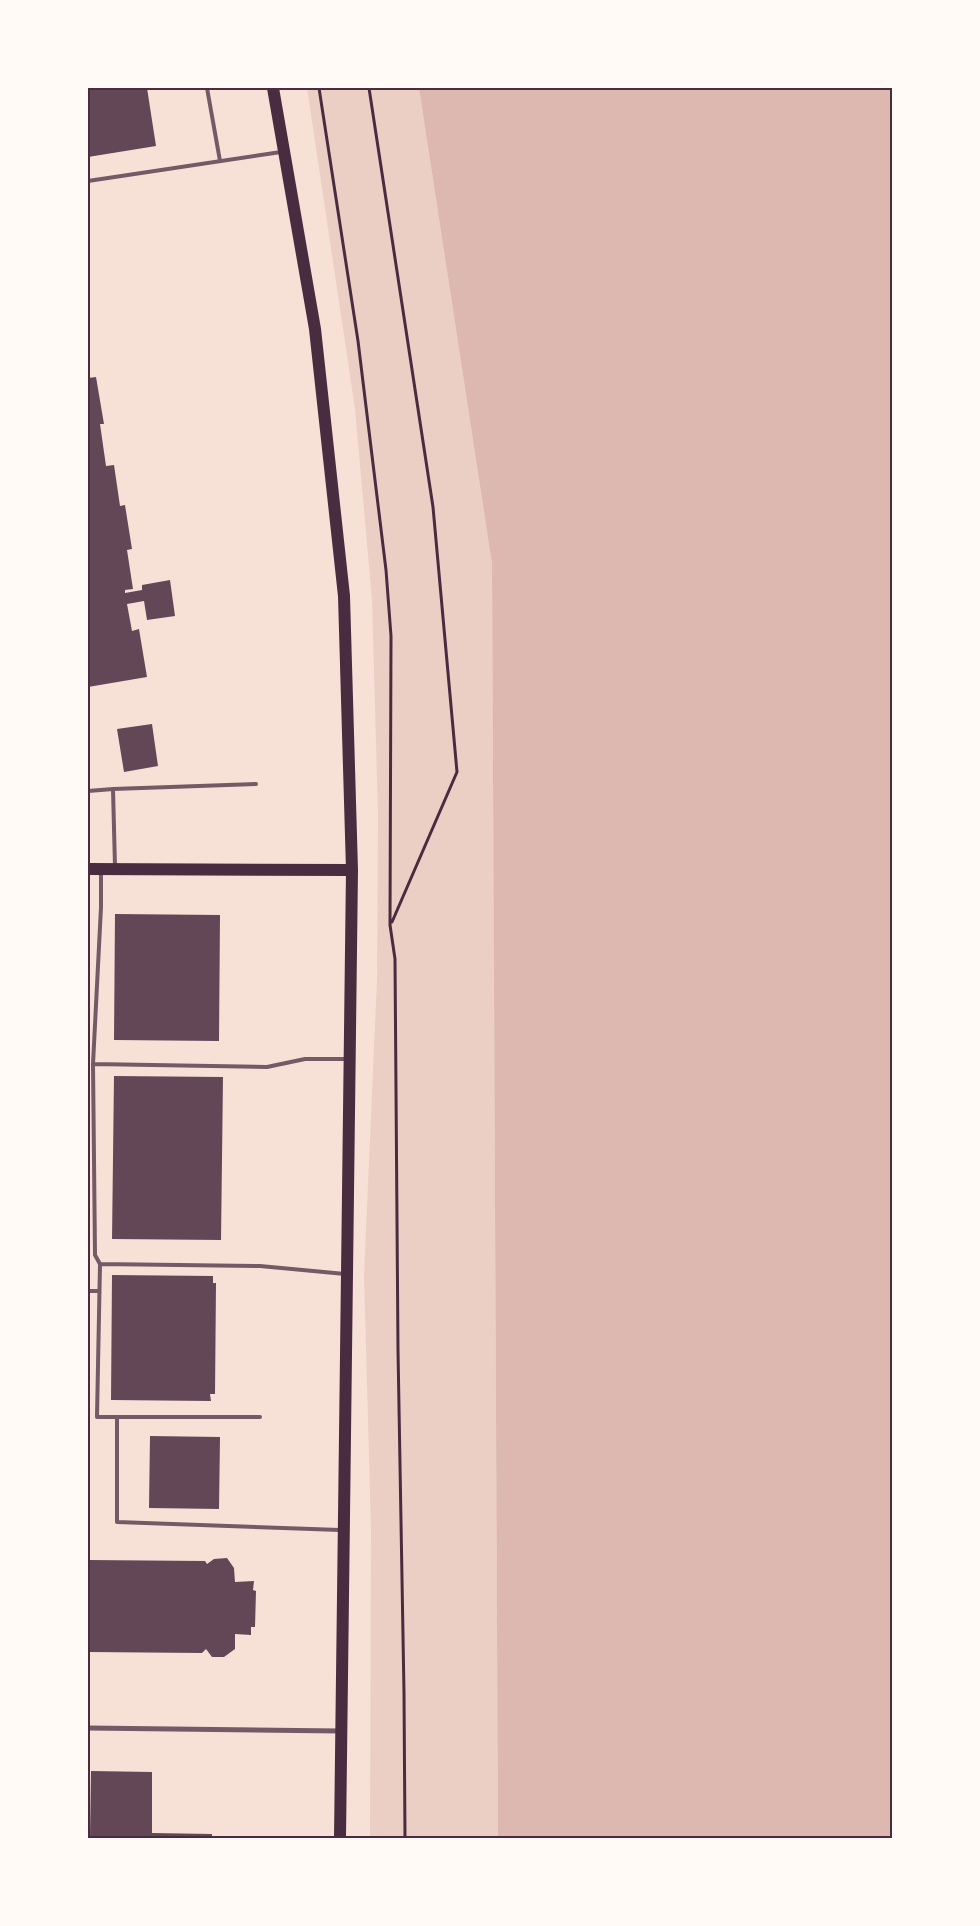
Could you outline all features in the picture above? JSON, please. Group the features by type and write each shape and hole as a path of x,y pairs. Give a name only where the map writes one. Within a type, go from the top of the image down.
{"main road":[{"path":"273,88 315,330 344,596 352,870 340,1838"},
{"path":"88,869 352,870"}],"street":[{"path":"88,1728 340,1731"}],"lane":[{"path":"207,88 220,161"},
{"path":"88,181 283,152"},
{"path":"88,791 256,784"},
{"path":"112,789 115,869"},
{"path":"101,869 101,907 93,1064 95,1255 100,1264 97,1418 260,1417"},
{"path":"93,1064 267,1067 305,1059 349,1060"},
{"path":"100,1264 260,1266 346,1274"},
{"path":"88,1291 99,1291"},
{"path":"117,1417 117,1522 343,1530"}],"path":[{"path":"319,88 358,341 386,570 391,636 390,924 395,959 405,1838"},
{"path":"369,88 433,507 457,772 390,924"}],"shaded area":[{"path":"307,88 419,88 492,564 498,1838 370,1838 371,1531 364,1276 377,979 378,815 372,600 355,409"},
{"path":"419,88 892,88 892,1838 498,1838 492,564"}],"building":[{"path":"147,88 156,146 88,157 88,89"},
{"path":"96,377 104,424 100,424 106,466 114,465 120,506 125,505 132,549 127,550 133,589 125,590 125,593 142,590 142,585 170,580 175,616 147,620 144,601 127,604 132,631 139,629 147,677 88,687 88,378"},
{"path":"152,724 158,766 124,772 117,729"},
{"path":"115,914 220,915 219,1041 114,1040"},
{"path":"114,1076 223,1077 221,1240 112,1239"},
{"path":"112,1275 213,1276 213,1283 216,1283 215,1394 210,1394 211,1401 111,1400"},
{"path":"150,1436 220,1437 219,1509 149,1508"},
{"path":"227,1558 234,1568 235,1582 254,1581 253,1590 256,1591 255,1627 251,1627 251,1635 235,1634 235,1649 224,1657 212,1657 206,1649 202,1653 88,1652 88,1560 205,1561 207,1564 214,1559"},
{"path":"91,1771 152,1772 152,1833 212,1834 212,1838 90,1838"}]}
